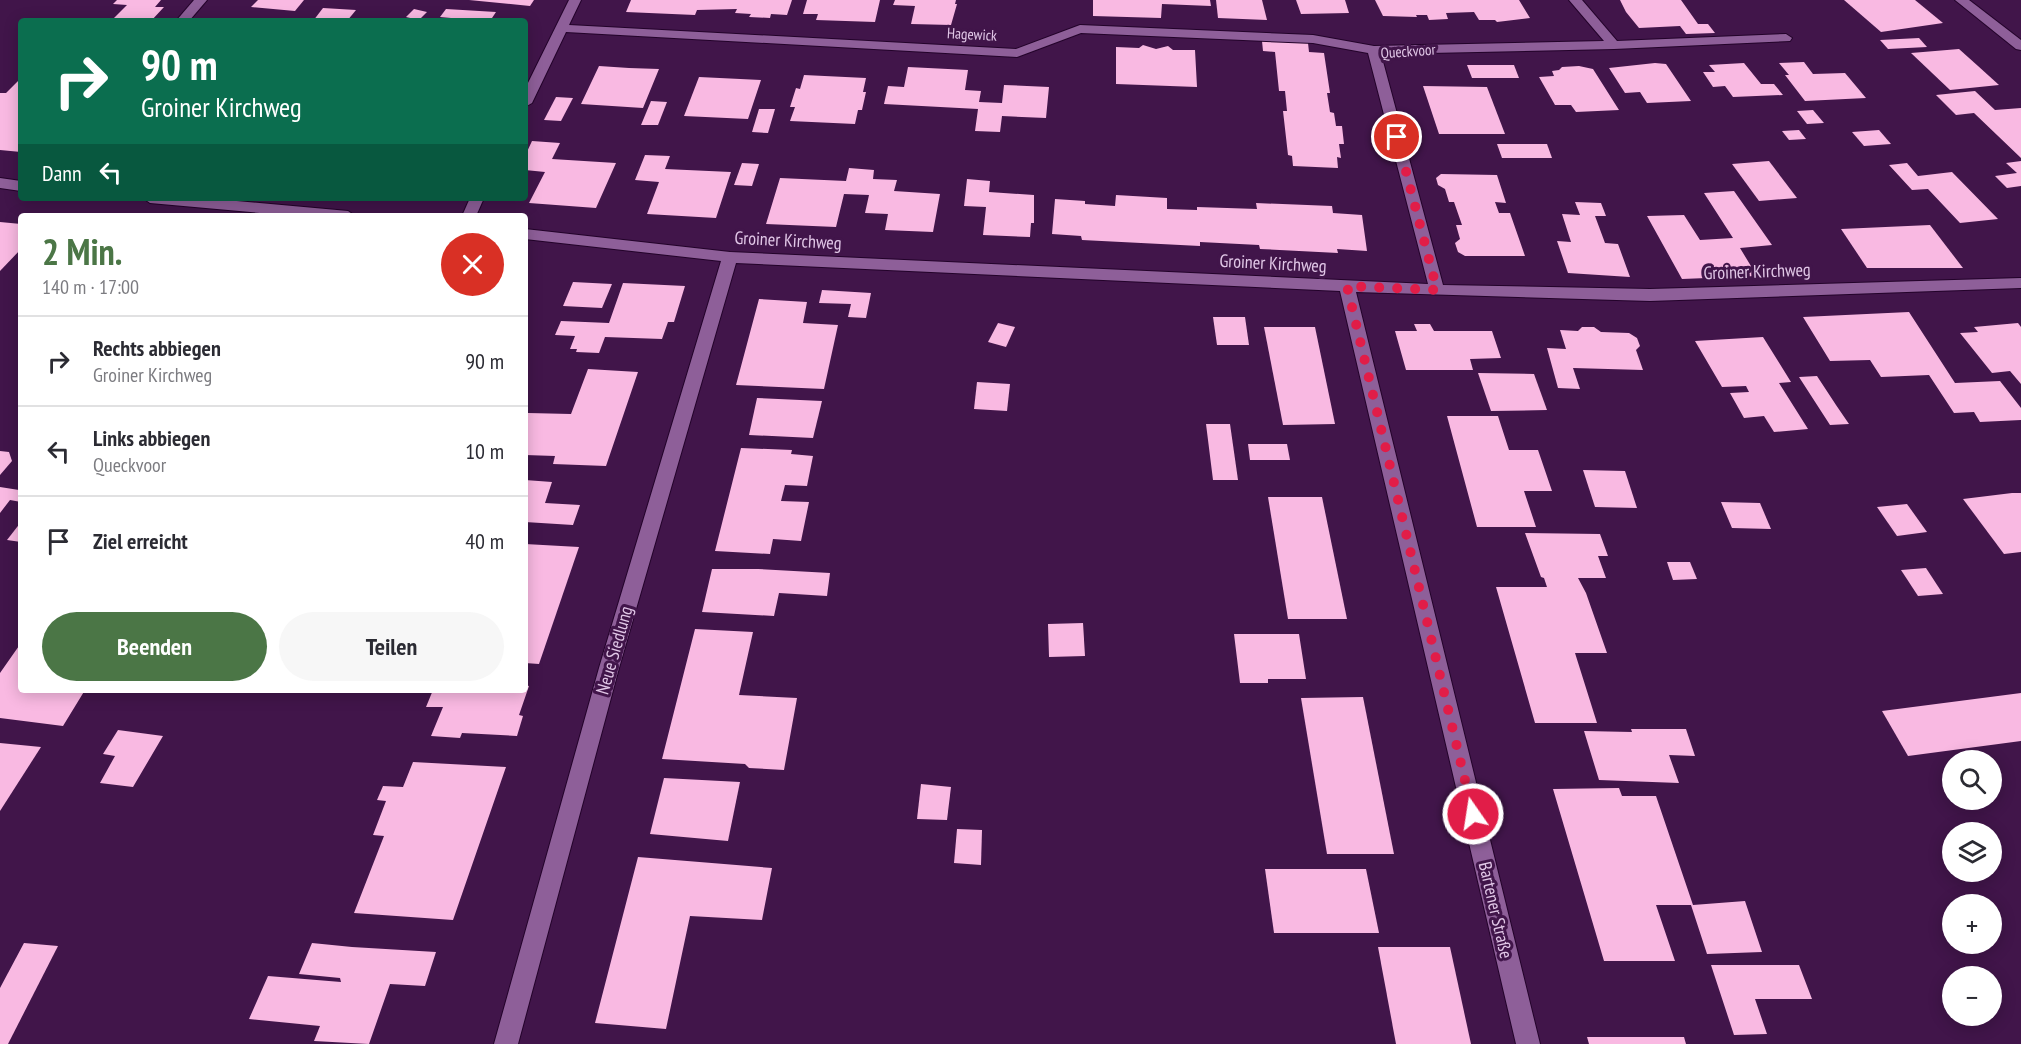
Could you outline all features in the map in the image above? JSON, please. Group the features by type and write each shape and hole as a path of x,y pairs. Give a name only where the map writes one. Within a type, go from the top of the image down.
{"street":[{"path":"185,18 201,0"},
{"path":"528,97 575,0"},
{"path":"1575,0 1614,45"},
{"path":"1960,0 2021,46"},
{"name":"Hagewick","path":"562,28 1017,53 1080,29 1313,39 1374,50"},
{"name":"Queckvoor","path":"1437,290 1374,50 1614,45 1786,38"},
{"path":"0,183 18,186"},
{"path":"183,201 315,213"},
{"name":"Groiner Kirchweg","path":"528,234 730,257 1437,290 1650,295 2021,283"},
{"name":"Neue Siedlung","path":"506,1044 609,668 730,257"},
{"name":"Bartener Straße","path":"1347,286 1528,1044"}],"building":[{"path":"117,0 161,0 155,7 164,7 154,18 114,18 127,5 113,4"},
{"path":"258,0 304,0 295,11 251,7"},
{"path":"469,0 534,0 530,6"},
{"path":"631,0 792,0 787,15 771,14 770,18 749,17 751,14 735,13 737,9 697,10 695,15 626,12"},
{"path":"807,0 880,0 875,22 816,20 818,14 803,14"},
{"path":"895,0 956,0 955,4 957,4 951,25 911,24 915,6 893,5"},
{"path":"1093,0 1210,0 1211,6 1162,4 1161,18 1093,16"},
{"path":"1216,0 1262,0 1267,20 1218,18"},
{"path":"1296,0 1345,0 1349,13 1301,14"},
{"path":"1375,0 1519,0 1530,18 1497,22 1479,20 1474,12 1446,13 1448,19 1429,20 1427,15 1383,16"},
{"path":"1620,0 1681,0 1698,24 1708,24 1715,33 1686,34 1680,26 1639,28"},
{"path":"1844,0 1915,0 1943,23 1881,32"},
{"path":"323,8 356,10 349,18 315,18"},
{"path":"414,9 427,12 421,18 406,17"},
{"path":"446,9 496,12 492,18 440,17"},
{"path":"1919,38 1927,47 1888,49 1880,40"},
{"path":"1262,41 1308,43 1309,52 1324,53 1330,93 1327,93 1330,112 1334,113 1336,126 1342,126 1344,144 1339,144 1341,158 1337,157 1338,168 1293,166 1292,156 1288,155 1283,111 1287,111 1285,91 1279,91 1275,52 1263,51"},
{"path":"1143,45 1156,49 1168,46 1173,50 1195,50 1197,87 1116,84 1116,47 1139,48"},
{"path":"1959,49 1999,85 1950,90 1911,53"},
{"path":"1804,62 1813,74 1845,73 1866,98 1805,101 1785,75 1789,75 1779,63"},
{"path":"1744,63 1761,84 1774,84 1783,95 1733,97 1725,86 1713,87 1703,72 1715,72 1709,65"},
{"path":"1666,64 1691,101 1647,103 1640,92 1625,93 1609,68"},
{"path":"1467,65 1514,65 1519,78 1472,78"},
{"path":"599,66 659,69 643,108 581,104"},
{"path":"1579,66 1593,69 1619,110 1576,112 1571,105 1555,105 1539,77 1554,76 1552,71 1562,67"},
{"path":"908,67 968,70 965,90 981,91 979,102 1002,103 1004,85 1049,87 1046,118 1002,116 1000,132 975,131 978,109 884,104 888,86 904,87"},
{"path":"804,75 866,78 862,110 858,110 855,124 790,121 795,107 790,107 796,88 800,89"},
{"path":"699,77 761,80 748,119 684,116"},
{"path":"18,81 18,152 0,150 0,93 6,93"},
{"path":"1423,86 1487,87 1505,134 1439,134"},
{"path":"1975,91 1995,110 2021,108 2021,158 1974,113 1956,115 1936,95"},
{"path":"556,97 573,98 561,121 544,120"},
{"path":"651,101 667,102 658,125 641,125"},
{"path":"759,109 775,109 768,133 752,132"},
{"path":"1813,110 1824,123 1807,124 1797,111"},
{"path":"1799,130 1806,139 1789,140 1782,131"},
{"path":"1879,130 1891,144 1864,146 1852,132"},
{"path":"532,141 560,143 552,159 616,163 596,208 529,203 545,172 528,170 528,150"},
{"path":"1497,144 1547,144 1552,158 1502,158"},
{"path":"645,155 670,156 665,169 731,172 716,218 647,214 659,182 635,180"},
{"path":"1769,161 1797,198 1759,201 1732,164"},
{"path":"2021,161 2021,186 2007,188 1995,176 2017,173 2006,163"},
{"path":"742,163 759,164 752,186 734,185"},
{"path":"1907,163 1918,176 1952,172 1998,219 1960,223 1928,189 1912,190 1889,165"},
{"path":"849,168 874,170 873,179 897,180 894,191 940,194 933,232 885,230 888,214 865,213 869,195 844,194 836,227 766,224 780,178 846,181"},
{"path":"1441,174 1497,175 1506,203 1495,202 1499,213 1510,213 1525,256 1465,256 1458,252 1455,243 1460,239 1456,225 1462,225 1454,202 1449,202 1445,189 1438,185 1436,178"},
{"path":"967,179 990,181 989,192 1034,195 1034,223 1031,223 1030,237 983,235 986,207 964,206"},
{"path":"1734,191 1772,245 1740,248 1757,276 1682,279 1647,216 1684,215 1700,240 1733,238 1704,193"},
{"path":"1116,195 1167,198 1167,209 1197,210 1197,207 1257,209 1256,203 1332,206 1333,213 1362,215 1367,251 1337,249 1338,253 1260,249 1259,245 1200,242 1200,246 1082,240 1081,236 1052,234 1055,199 1115,206"},
{"path":"1575,202 1601,203 1606,216 1595,216 1605,243 1618,244 1630,277 1568,273 1557,241 1571,242 1562,214 1580,215"},
{"path":"0,222 18,224 18,252 0,271"},
{"path":"1930,225 1963,268 1867,268 1841,229"},
{"path":"573,282 612,284 602,308 563,306"},
{"path":"623,283 685,286 674,322 668,322 662,339 605,337 599,353 576,352 577,349 570,349 575,336 555,335 561,321 609,323"},
{"path":"822,290 871,293 866,318 848,317 851,304 819,303"},
{"path":"759,299 807,302 803,323 838,325 824,389 736,385"},
{"path":"1909,312 1955,383 2000,381 2021,408 2021,420 1980,422 1974,412 1954,413 1929,375 1881,377 1870,360 1830,361 1803,317"},
{"path":"1213,317 1245,317 1249,345 1217,345"},
{"path":"998,323 1015,327 1006,347 988,342"},
{"path":"2018,323 2021,327 2021,384 2010,371 1992,373 1960,333 1978,332 1974,327"},
{"path":"1414,324 1430,324 1434,331 1492,331 1501,358 1470,359 1473,370 1406,370 1395,331 1417,331"},
{"path":"1264,327 1315,327 1335,424 1283,425"},
{"path":"1582,327 1594,327 1601,332 1629,333 1637,338 1640,346 1636,350 1643,370 1573,368 1580,389 1558,388 1547,348 1566,349 1560,330 1578,331"},
{"path":"1763,337 1791,382 1779,383 1808,429 1774,432 1764,416 1744,418 1730,393 1749,392 1746,386 1722,387 1695,341"},
{"path":"588,369 638,372 606,466 553,464 555,456 528,455 528,413 571,414"},
{"path":"1478,373 1534,374 1547,410 1491,411"},
{"path":"1817,376 1849,424 1830,425 1799,377"},
{"path":"977,382 1010,384 1007,411 974,409"},
{"path":"757,398 822,401 813,438 749,435"},
{"path":"1447,416 1498,416 1509,450 1538,450 1552,491 1524,491 1536,527 1477,527"},
{"path":"1206,424 1230,424 1238,480 1213,480"},
{"path":"1248,444 1287,444 1290,460 1250,460"},
{"path":"741,448 792,450 791,454 813,456 807,486 785,485 781,501 809,502 801,541 773,539 770,554 715,551"},
{"path":"0,451 9,452 12,461 0,475"},
{"path":"1583,470 1625,471 1637,508 1595,507"},
{"path":"528,480 552,482 545,503 580,505 573,525 528,522"},
{"path":"0,487 18,490 18,501 10,500 0,513"},
{"path":"2021,493 2021,552 2004,554 1963,499"},
{"path":"1268,497 1322,497 1347,619 1288,619"},
{"path":"1721,502 1760,503 1771,529 1732,528"},
{"path":"1907,504 1927,532 1897,536 1877,507"},
{"path":"18,526 18,542 7,540"},
{"path":"1525,533 1600,534 1608,556 1598,556 1606,578 1578,578 1586,593 1607,653 1575,653 1597,723 1535,723 1496,587 1547,587"},
{"path":"528,544 579,547 539,664 528,663"},
{"path":"1667,562 1690,562 1697,579 1673,580"},
{"path":"1926,568 1943,594 1918,596 1901,570"},
{"path":"712,569 830,573 827,596 779,593 774,616 702,612"},
{"path":"1083,623 1085,656 1049,657 1048,624"},
{"path":"695,629 753,632 739,695 797,698 784,770 749,768 745,764 662,759"},
{"path":"1234,634 1299,634 1306,679 1268,679 1268,683 1240,683"},
{"path":"18,647 18,693 83,693 63,726 0,718 0,673"},
{"path":"432,693 527,693 519,715 523,716 517,736 462,733 460,738 431,736 443,707 426,707"},
{"path":"2021,693 2021,741 1908,756 1882,711"},
{"path":"1363,697 1394,854 1327,854 1301,698"},
{"path":"1631,729 1686,729 1695,756 1669,755 1679,783 1599,780 1584,731 1632,732"},
{"path":"118,730 163,736 133,787 100,783 115,756 103,754"},
{"path":"0,743 41,747 0,811"},
{"path":"413,762 506,767 453,920 354,913 384,836 373,835 386,801 377,800 383,786 403,787"},
{"path":"664,778 740,782 728,841 650,834"},
{"path":"921,784 951,787 947,820 917,819"},
{"path":"1619,788 1622,796 1656,796 1693,905 1745,901 1762,952 1707,954 1691,905 1656,905 1675,961 1604,961 1553,789"},
{"path":"957,829 982,830 981,865 954,863"},
{"path":"638,857 772,868 762,920 690,916 666,1029 595,1023"},
{"path":"1265,869 1366,869 1379,933 1274,933"},
{"path":"24,943 58,946 8,1044 0,1044 0,988"},
{"path":"312,943 436,952 425,986 390,984 369,1044 314,1041 320,1026 249,1019 268,976 341,982 340,978 299,974"},
{"path":"1378,947 1450,947 1471,1044 1396,1044"},
{"path":"1711,965 1799,965 1812,999 1755,999 1767,1034 1734,1035"},
{"path":"1587,1037 1684,1037 1686,1044 1589,1044"}],"route":[{"path":"1397,137 1437,290 1347,286 1473,814"}]}
